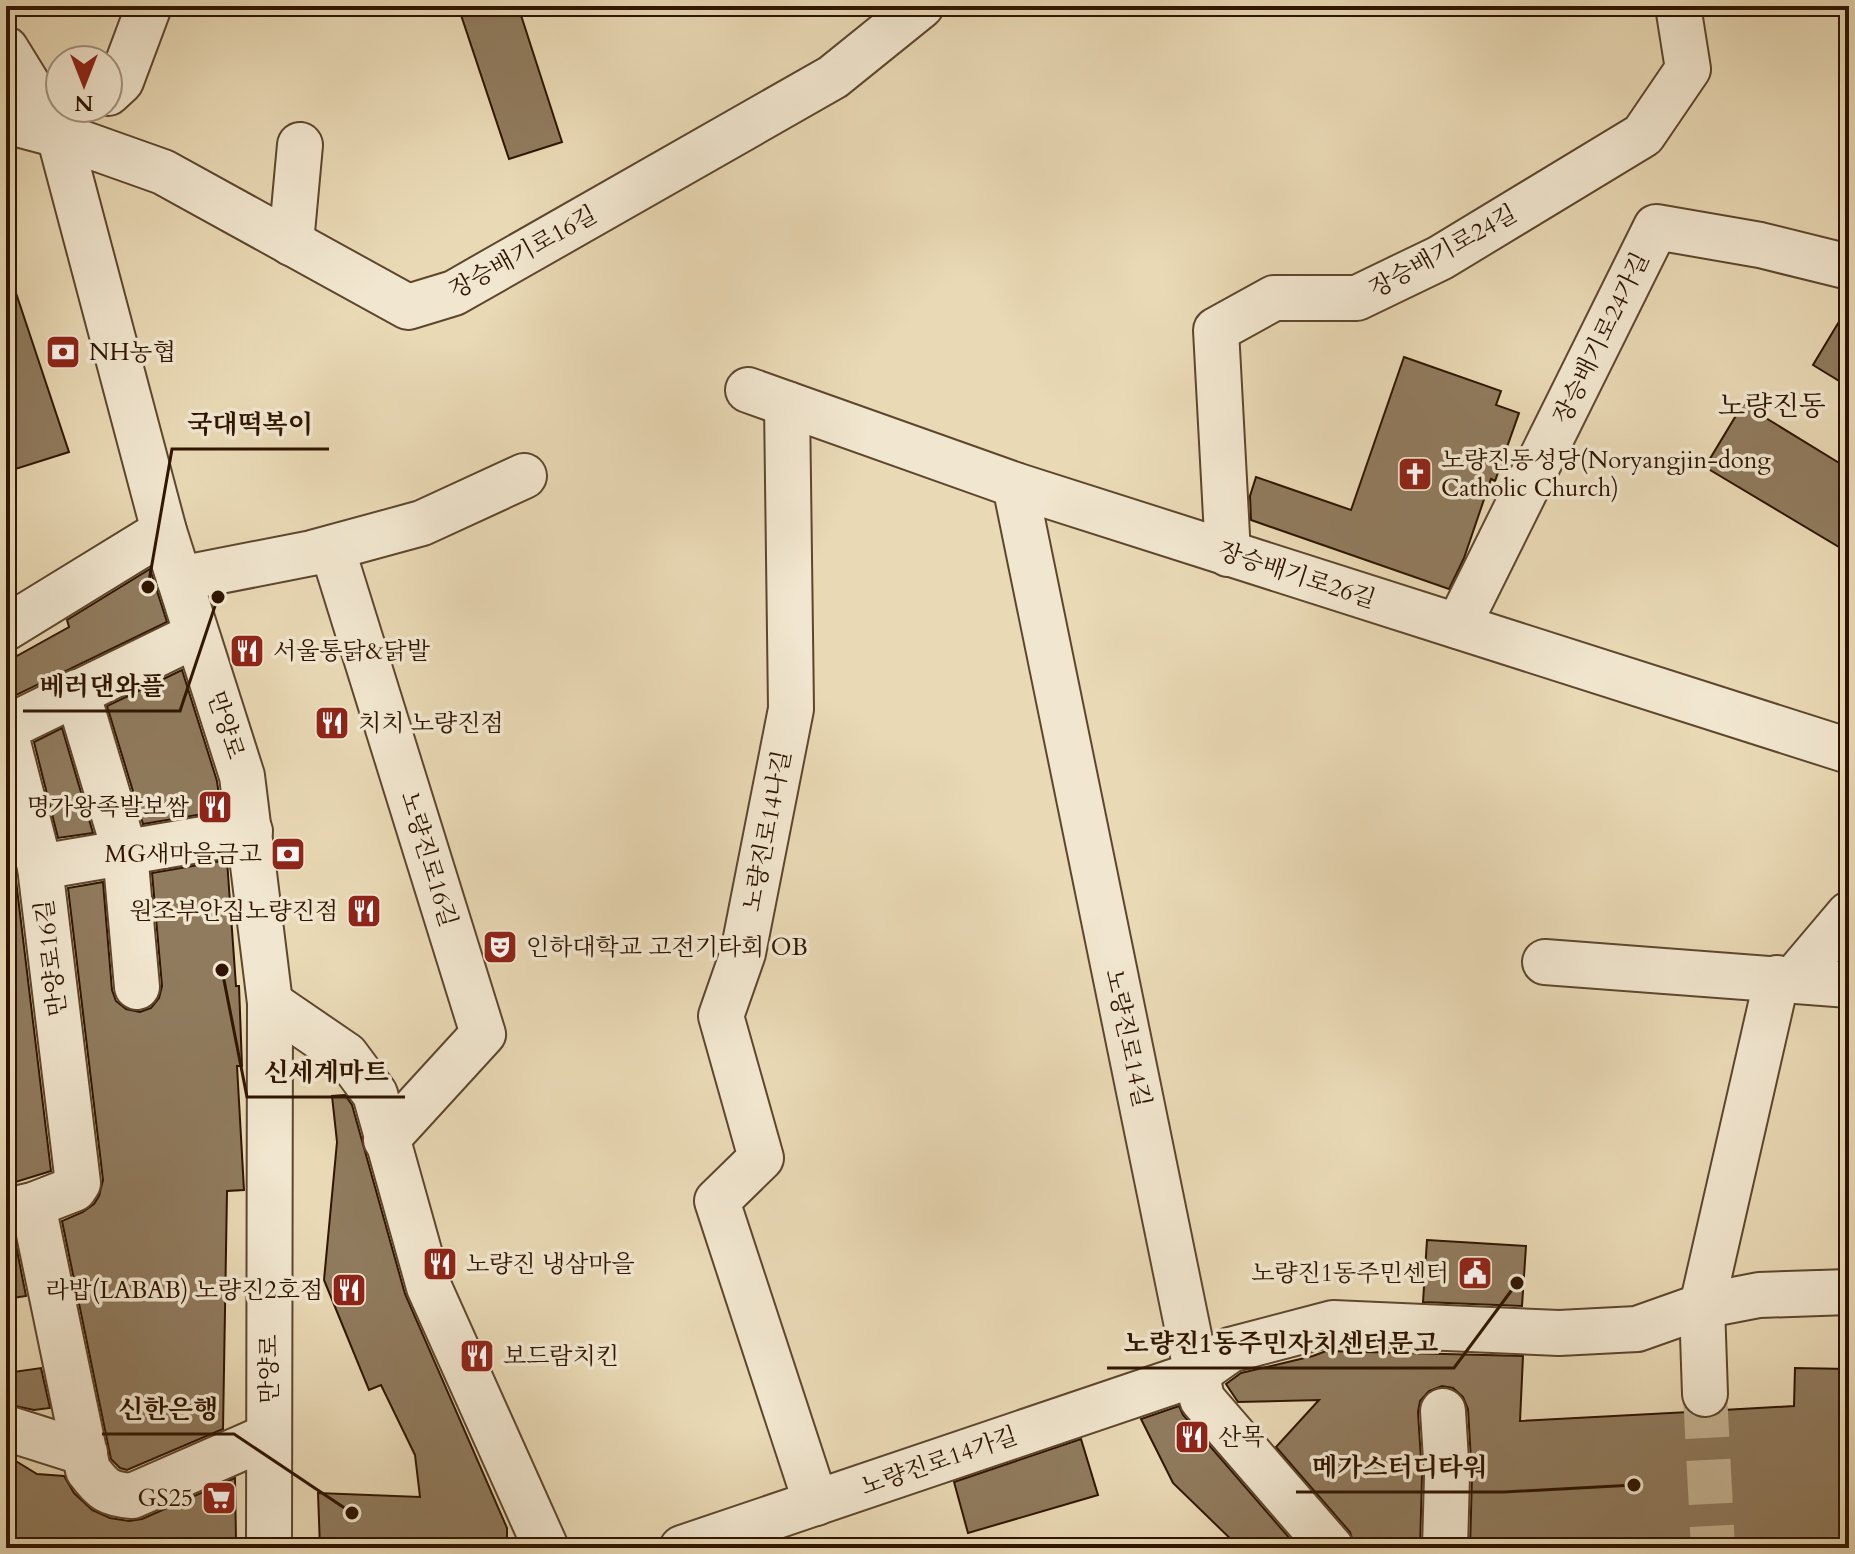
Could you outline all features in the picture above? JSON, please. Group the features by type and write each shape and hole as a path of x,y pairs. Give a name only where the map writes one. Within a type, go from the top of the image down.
{"street":[{"path":"124,73 149,6"},
{"name":"장승배기로16길","path":"79,124 408,307 454,293 833,77 921,6"},
{"name":"장승배기로24길","path":"1228,554 1216,330 1274,298 1357,298 1440,258 1643,135 1688,69 1678,6"},
{"name":"만양로","path":"6,49 44,89"},
{"name":"장승배기로16길","path":"6,121 44,122"},
{"name":"만양로","path":"75,124 164,531 242,776 250,831 270,1003 269,1548"},
{"path":"291,243 300,145"},
{"name":"장승배기로24가길","path":"1458,626 1656,227 1760,245 1849,267"},
{"name":"장승배기로26길","path":"768,397 1015,485 1849,751"},
{"name":"노량진로14나길","path":"768,397 791,709 743,953 721,1016 761,1158 717,1201 816,1503"},
{"path":"179,579 332,548 422,523 524,476"},
{"name":"노량진로14길","path":"1015,485 1202,1399 1331,1548"},
{"path":"6,628 164,531"},
{"name":"노량진로16길","path":"332,548 483,1034 386,1140"},
{"path":"6,728 196,635"},
{"path":"77,692 125,852 137,987"},
{"path":"6,735 26,849"},
{"name":"만양로16길","path":"19,1208 74,1189 78,1183 26,849 125,852 250,831"},
{"path":"1705,1394 1702,1306 1785,978 1849,914"},
{"path":"1545,962 1849,985"},
{"path":"270,1003 346,1055 375,1094 429,1287 546,1548"},
{"name":"만양로","path":"19,1208 88,1470 98,1483 111,1494 132,1496 269,1436"},
{"name":"노량진로14가길","path":"682,1548 1196,1374 1230,1350 1333,1323 1559,1333 1637,1329 1702,1306 1759,1295 1849,1292"},
{"path":"1443,1411 1447,1476 1445,1548"},
{"path":"6,1428 85,1453"}],"building":[{"path":"458,6 518,6 562,142 509,159"},
{"path":"12,281 69,452 6,472 6,282"},
{"path":"1849,305 1849,387 1813,365"},
{"name":"노량진동성당(Noryangjin-dong Catholic Church)","path":"1404,357 1501,391 1496,405 1519,413 1495,481 1491,479 1464,558 1449,589 1251,520 1250,496 1256,477 1351,510"},
{"path":"1743,404 1849,469 1849,553 1705,467"},
{"path":"150,569 167,622 6,700 6,662 69,627 67,620"},
{"path":"182,670 217,781 221,811 143,824 107,706"},
{"path":"62,728 93,833 58,838 34,742"},
{"path":"6,835 15,872 51,1171 6,1185"},
{"path":"227,860 236,986 239,986 242,1066 237,1066 244,1190 227,1191 223,1429 127,1470 111,1459 62,1221 94,1204 103,1180 68,888 103,882 112,990 116,1001 126,1009 140,1012 151,1008 159,998 162,986 152,873"},
{"path":"345,1095 352,1105 405,1294 507,1528 507,1548 320,1548 318,1493 420,1497 415,1455 381,1385 369,1390 324,1280 337,1142 332,1096"},
{"path":"6,1235 14,1235 26,1296 6,1299"},
{"path":"1427,1240 1526,1246 1522,1306 1423,1302"},
{"path":"1326,1351 1523,1356 1520,1421 1689,1412 1707,1419 1718,1416 1723,1410 1794,1406 1795,1368 1849,1369 1849,1548 1470,1548 1472,1477 1468,1409 1463,1397 1453,1388 1442,1386 1429,1391 1420,1401 1418,1412 1422,1476 1420,1548 1355,1548 1350,1532 1276,1447 1319,1400 1238,1402 1226,1384 1241,1373"},
{"path":"41,1368 50,1408 34,1410 6,1404 6,1373"},
{"path":"1179,1406 1183,1415 1298,1548 1240,1548 1173,1483 1141,1419"},
{"path":"1081,1439 1098,1495 968,1533 954,1482"},
{"path":"6,1455 37,1474 64,1476 74,1493 92,1510 110,1518 129,1521 142,1519 235,1478 236,1541 138,1545 139,1548 6,1548"}],"tunnel":[{"path":"1705,1394 1713,1548"}],"place":[{"name":"NH농협","path":"63,352"},
{"name":"노량진동성당(Noryangjin-dong Catholic Church)","path":"1415,474"},
{"name":"국대떡복이","path":"148,587"},
{"name":"베러댄와플","path":"218,597"},
{"name":"서울통닭&닭발","path":"247,651"},
{"name":"치치 노량진점","path":"332,723"},
{"name":"명가왕족발보쌈","path":"215,807"},
{"name":"MG새마을금고","path":"288,854"},
{"name":"원조부안집노량진점","path":"364,911"},
{"name":"인하대학교 고전기타회 OB","path":"500,947"},
{"name":"신세계마트","path":"222,970"},
{"name":"노량진 냉삼마을","path":"440,1264"},
{"name":"노량진1동주민센터","path":"1475,1273"},
{"name":"노량진1동주민자치센터문고","path":"1517,1283"},
{"name":"라밥(LABAB) 노량진2호점","path":"349,1290"},
{"name":"보드람치킨","path":"477,1356"},
{"name":"산목","path":"1192,1437"},
{"name":"메가스터디타워","path":"1634,1485"},
{"name":"GS25","path":"219,1498"},
{"name":"신한은행","path":"352,1513"}],"district":[{"name":"노량진동","path":"1772,405"}]}
